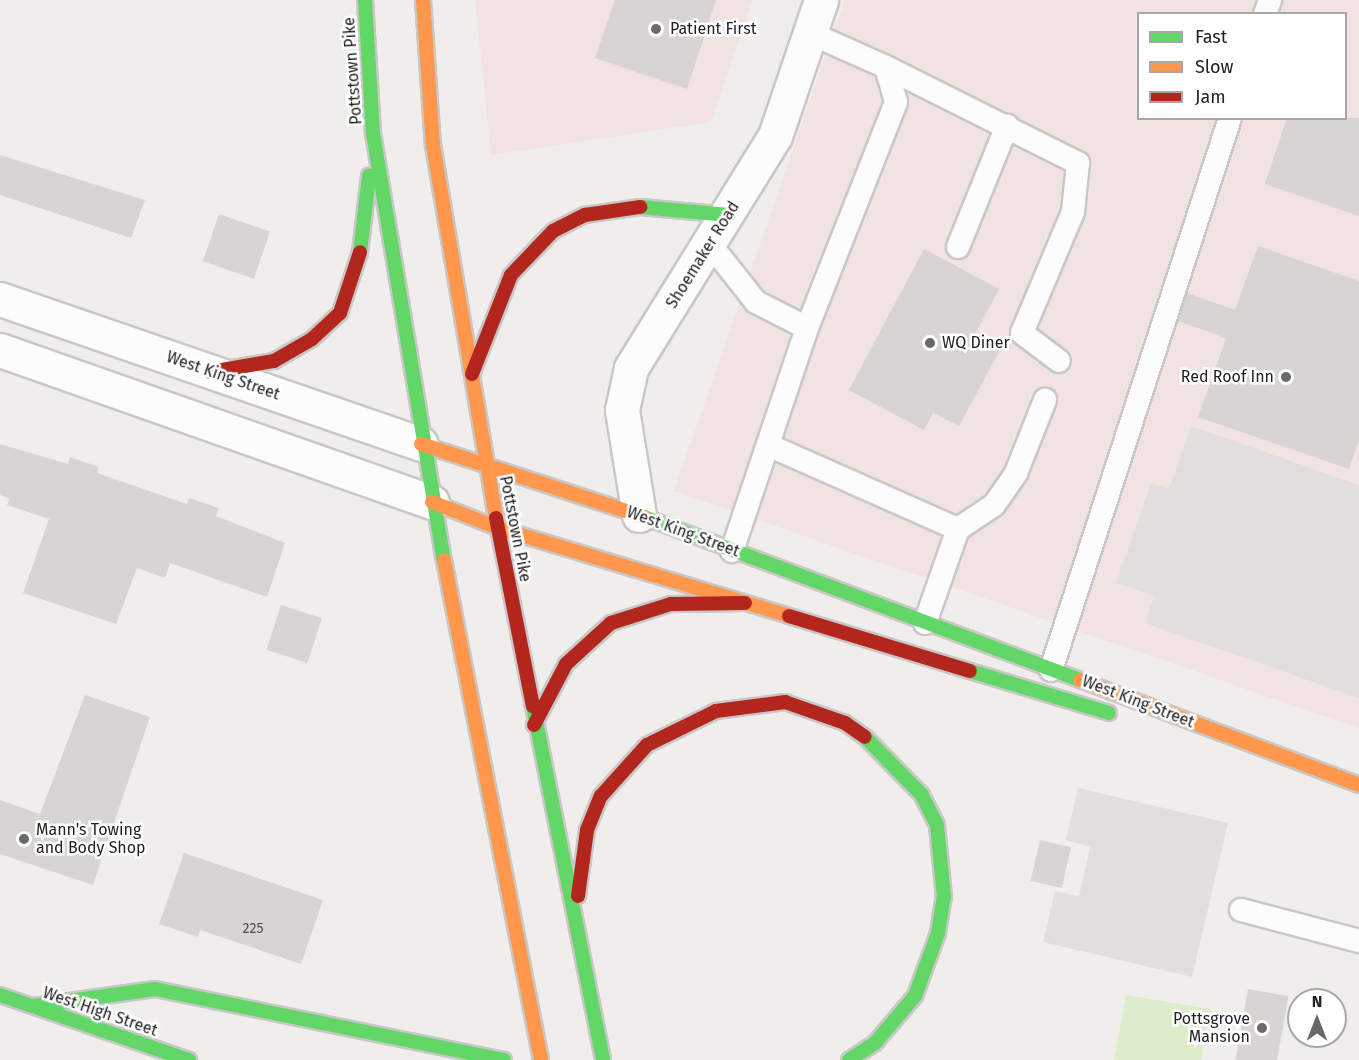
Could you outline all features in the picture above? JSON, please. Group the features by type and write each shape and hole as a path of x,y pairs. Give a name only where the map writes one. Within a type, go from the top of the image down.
{"main road":[{"name":"Pottstown Pike","path":"365,0 373,132 421,444 519,958 541,1060"},
{"name":"Pottstown Pike","path":"423,0 433,146 486,467 534,725 603,1060"},
{"path":"210,372 274,361 312,339 340,313 360,255 373,132"},
{"path":"471,376 505,285 553,231 585,215 627,206 729,215"},
{"name":"West King Street","path":"421,444 639,515 1359,787"},
{"name":"West King Street","path":"432,502 498,528 1120,716"},
{"path":"534,725 566,664 611,623 671,604 745,603"},
{"path":"575,931 587,830 618,771 647,745 716,711 747,704 785,702 836,718 873,742 922,795 937,825 943,859 938,933 915,996 875,1043 849,1060"},
{"name":"West King Street","path":"1166,730 1359,787"},
{"path":"34,1006 155,989 504,1060"},
{"name":"West High Street","path":"0,995 189,1060"}],"street":[{"name":"Shoemaker Road","path":"639,515 622,410 631,368 729,215 775,136 821,0"},
{"name":"West King Street","path":"0,299 421,444"},
{"name":"West King Street","path":"0,350 432,502"}],"lane":[{"path":"810,33 886,67 1078,163 1073,212 1022,333 1059,361"},
{"path":"732,551 807,328 896,102 886,67"},
{"path":"1051,670 1229,120"},
{"path":"958,247 1007,126"},
{"path":"710,244 756,302 807,328"},
{"path":"925,623 958,529 994,505 1016,473 1045,400"},
{"path":"768,445 958,529"},
{"path":"1241,910 1359,942"}],"shaded area":[{"path":"475,0 753,0 711,122 491,155"},
{"path":"845,0 1359,0 1359,728 674,491"},
{"path":"1191,426 1359,485 1359,698 1145,623 1154,596 1116,583 1151,483 1169,489"},
{"path":"1078,788 1228,823 1192,977 1043,942 1055,891 1079,896 1085,870 1090,847 1066,840"}],"green space":[{"path":"1126,995 1210,1009 1201,1060 1114,1060"}],"building":[{"name":"Patient First","path":"615,0 716,0 687,89 595,58"},
{"path":"1359,118 1359,216 1265,184 1286,120"},
{"path":"0,155 145,200 131,238 0,195"},
{"path":"219,214 270,232 254,279 203,261"},
{"name":"Red Roof Inn","path":"1258,246 1359,281 1359,439 1349,469 1198,417 1226,338 1178,321 1187,293 1235,310"},
{"name":"WQ Diner","path":"924,249 999,289 974,336 1000,350 959,426 933,413 924,430 849,390"},
{"path":"0,444 68,464 70,457 99,467 97,473 187,504 189,498 219,508 216,516 285,543 267,597 170,563 165,578 137,568 116,624 23,593 49,519 7,505 10,499 0,495"},
{"path":"281,605 322,618 307,663 266,650"},
{"path":"85,695 150,717 93,885 0,854 0,800 40,814"},
{"path":"1040,840 1071,847 1062,888 1031,881"},
{"path":"184,853 323,900 301,964 200,930 198,937 159,924"},
{"name":"Pottsgrove Mansion","path":"1248,989 1287,996 1277,1060 1235,1060"}],"traffic: fast":[{"path":"365,0 373,133 444,560"},
{"path":"360,252 369,176"},
{"path":"640,207 729,215"},
{"path":"644,517 1080,680"},
{"path":"970,671 1109,713"},
{"path":"533,706 603,1060"},
{"path":"849,1060 875,1043 915,996 938,933 944,897 937,825 922,795 865,737"},
{"path":"34,1006 155,989 504,1060"},
{"path":"0,995 189,1060"}],"traffic: slow":[{"path":"423,0 433,145 496,518"},
{"path":"421,444 644,517"},
{"path":"432,502 498,528 789,616"},
{"path":"444,560 541,1060"},
{"path":"1080,680 1359,785"}],"traffic: jam":[{"path":"472,374 511,275 553,231 585,215 640,207"},
{"path":"210,372 274,361 312,339 340,313 360,252"},
{"path":"496,518 533,706"},
{"path":"534,725 566,664 611,623 671,604 745,603"},
{"path":"789,616 970,671"},
{"path":"578,896 587,830 601,796 647,745 716,711 785,702 845,723 865,737"}],"place":[{"name":"Patient First","path":"656,29"},
{"name":"WQ Diner","path":"930,343"},
{"name":"Red Roof Inn","path":"1286,377"},
{"name":"Mann's Towing and Body Shop","path":"24,839"},
{"name":"Pottsgrove Mansion","path":"1262,1028"}]}
